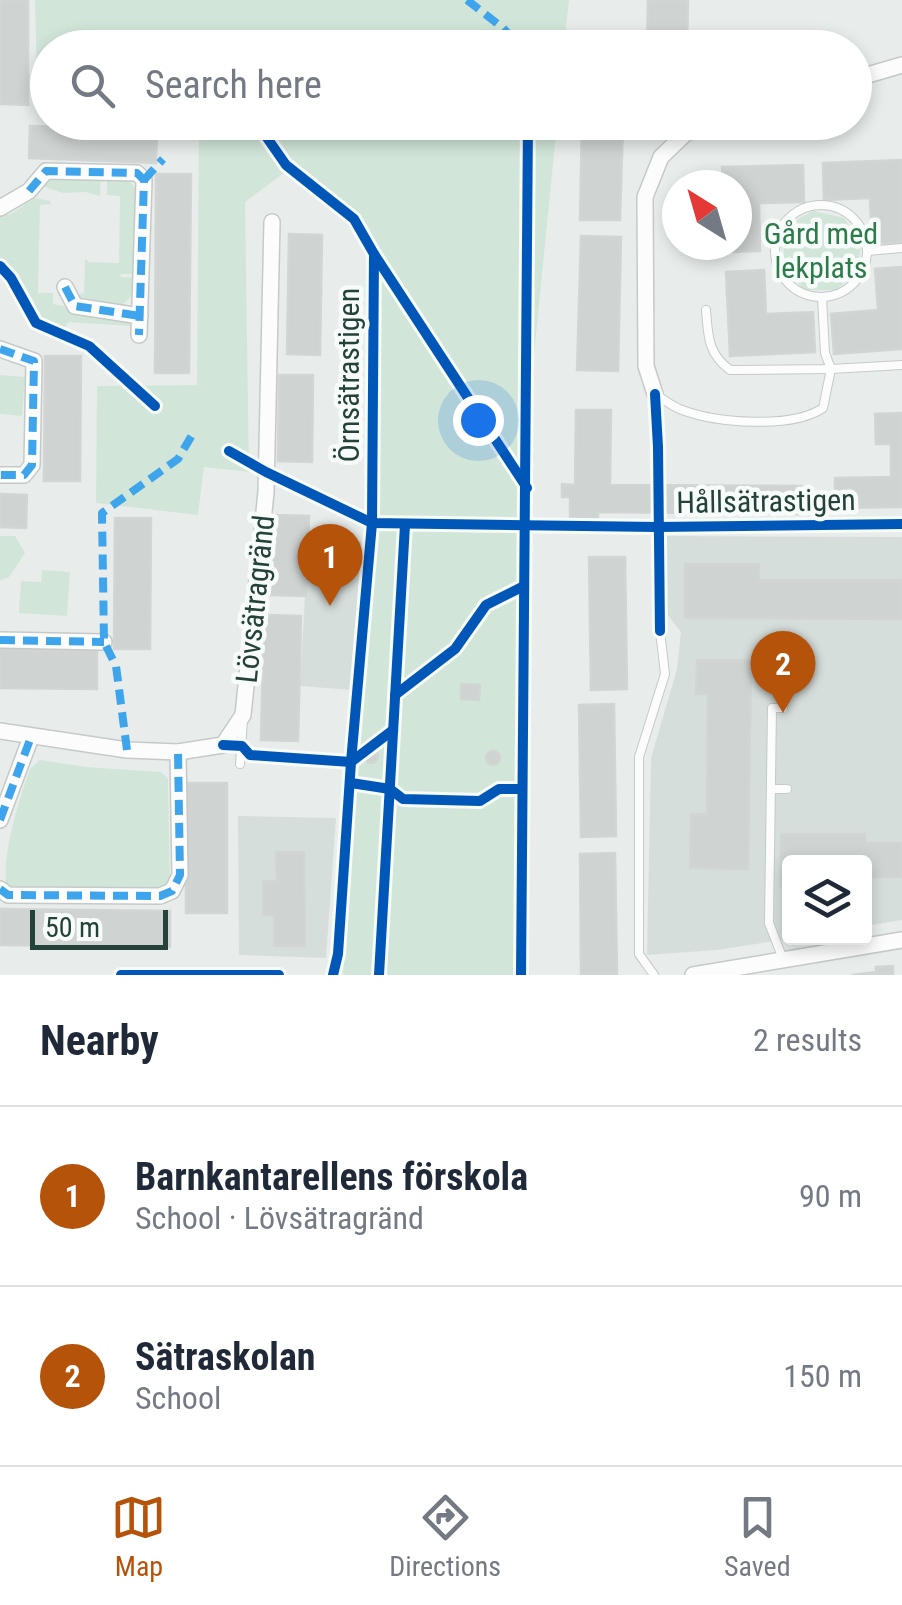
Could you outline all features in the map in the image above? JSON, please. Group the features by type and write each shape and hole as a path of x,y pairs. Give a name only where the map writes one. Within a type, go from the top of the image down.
{"street":[{"path":"872,74 899,66"},
{"path":"654,394 646,366 644,197 662,157 678,140"},
{"path":"0,208 30,190 46,171 137,174 144,180 140,335"},
{"name":"Lövsätragränd","path":"0,731 127,750 178,752 222,745 243,715 266,492 272,222"},
{"path":"64,287 75,306 140,316"},
{"path":"0,349 34,361 32,465 24,476 0,475"},
{"path":"0,640 104,642"},
{"path":"0,820 31,737"},
{"path":"0,889 8,895 27,896 160,896 172,891 180,874 178,752"},
{"path":"694,975 902,940"}],"lane":[{"path":"814,205 834,206 851,216 863,232 868,250 864,270 853,286 836,296 822,298 798,293 783,280 775,262 774,243 782,225 796,212 814,205"},
{"path":"868,250 902,248"},
{"path":"654,394 682,410 731,420 784,422 812,416 823,408 831,369 825,352 822,298"},
{"path":"706,310 708,344 720,363 730,370 902,364"},
{"path":"654,975 640,954 639,756 665,674 660,631"},
{"path":"783,708 772,708 769,924 783,959"},
{"path":"240,764 243,715"},
{"path":"770,789 787,789"}],"shaded area":[{"path":"664,536 902,537 902,920 872,925 872,855 782,855 782,940 647,955 651,758 677,669 681,632 666,613"},
{"path":"308,541 361,541 352,690 300,686"},
{"path":"238,816 336,818 326,958 239,955"}],"green space":[{"path":"35,0 569,0 566,30 36,30"},
{"path":"199,140 555,140 519,506 517,975 343,975 378,509 379,246 354,210 295,165 245,202 249,472 204,467 198,515 96,503 97,386 197,385"},
{"path":"101,176 100,196 63,193 41,186 42,179"},
{"path":"107,176 126,177 138,191 137,274 120,274 136,278 136,292 122,305 74,296 84,293 85,259 119,263 120,196 107,195"},
{"path":"35,198 51,204 40,205 38,293 53,293 53,304 130,320 131,326 68,322 63,332 35,316 0,259 0,216 11,214"},
{"name":"Gård med lekplats","path":"813,211 844,218 861,244 858,268 837,290 805,290 786,267 784,252 791,223"},
{"path":"0,375 25,377 22,416 0,414"},
{"path":"0,536 15,536 25,553 9,577 0,581"},
{"path":"42,570 70,572 67,616 19,613 21,581 41,582"},
{"path":"40,760 161,772 168,779 170,888 7,889 6,863 16,813 30,769"}],"building":[{"path":"0,0 28,0 28,105 0,104"},
{"path":"648,0 688,0 687,30 647,30"},
{"path":"30,126 30,140 157,140 156,163 29,158"},
{"path":"582,140 622,140 620,220 580,220"},
{"path":"902,160 902,242 872,244 870,198 824,200 823,163"},
{"path":"803,165 804,202 759,203 760,251 752,251 752,170 722,167"},
{"path":"156,174 191,174 189,373 155,373"},
{"path":"289,234 322,235 320,355 287,354"},
{"path":"581,236 621,237 618,371 577,370"},
{"path":"902,267 902,349 834,354 831,314 878,310 875,269"},
{"path":"764,270 766,314 813,312 815,352 730,356 726,272"},
{"path":"45,356 81,356 80,481 44,481"},
{"path":"279,375 313,375 312,462 278,461"},
{"path":"576,410 611,410 610,485 801,486 800,514 598,512 598,521 570,520 570,497 562,497 562,484 575,485"},
{"path":"902,413 902,507 835,508 835,478 891,477 891,444 876,444 875,414"},
{"path":"0,494 27,495 26,528 0,527"},
{"path":"273,515 309,516 306,596 270,595"},
{"path":"115,518 151,518 150,649 114,649"},
{"path":"589,557 625,557 627,689 591,690"},
{"path":"685,564 759,564 759,580 902,580 902,619 685,618"},
{"path":"264,615 301,616 298,741 261,740"},
{"path":"0,650 97,650 97,689 0,688"},
{"path":"697,660 751,660 748,869 690,868 691,814 707,814 708,694 696,694"},
{"path":"461,684 480,685 479,700 461,699"},
{"path":"614,704 616,836 581,837 579,705"},
{"path":"371,749 378,756 371,763 364,756"},
{"path":"493,751 500,758 493,765 486,758"},
{"path":"186,783 227,783 227,913 186,913"},
{"path":"781,834 865,834 865,843 902,843 902,877 872,877 872,855 782,855 781,887"},
{"path":"276,852 304,852 305,946 274,946 274,915 263,915 263,881 277,881"},
{"path":"615,853 617,975 581,975 580,854"},
{"path":"0,909 170,911 170,947 0,945"},
{"path":"893,966 893,975 852,975 876,972 876,967"}],"marked path":[{"path":"467,0 505,30"},
{"path":"144,180 163,159"},
{"path":"29,191 46,171 137,173 144,180 139,335"},
{"path":"65,287 75,306 140,316"},
{"path":"0,349 34,361 32,465 24,475 0,475"},
{"path":"127,750 116,666 104,642 102,513 178,459 195,430"},
{"path":"0,640 104,642"},
{"path":"0,820 31,737"},
{"path":"0,889 8,895 160,896 172,891 180,875 178,752"}],"cycle path":[{"name":"Örnsätrastigen","path":"269,140 286,165 354,219 374,254 372,523 338,954 333,975"},
{"path":"521,975 528,140"},
{"path":"374,254 527,488"},
{"path":"0,266 36,323 89,346 155,406"},
{"name":"Hållsätrastigen","path":"655,394 660,631"},
{"name":"Hållsätrastigen","path":"229,451 372,523 657,527 902,524"},
{"path":"379,975 405,525"},
{"path":"395,695 455,649 486,605 524,586"},
{"path":"223,745 242,746 250,755 351,762 393,730"},
{"path":"351,783 390,789 403,799 480,801 499,789 522,789"},
{"path":"121,975 279,975"}],"place":[{"name":"Barnkantarellens förskola","path":"330,606"},
{"name":"Sätraskolan","path":"783,713"}]}
